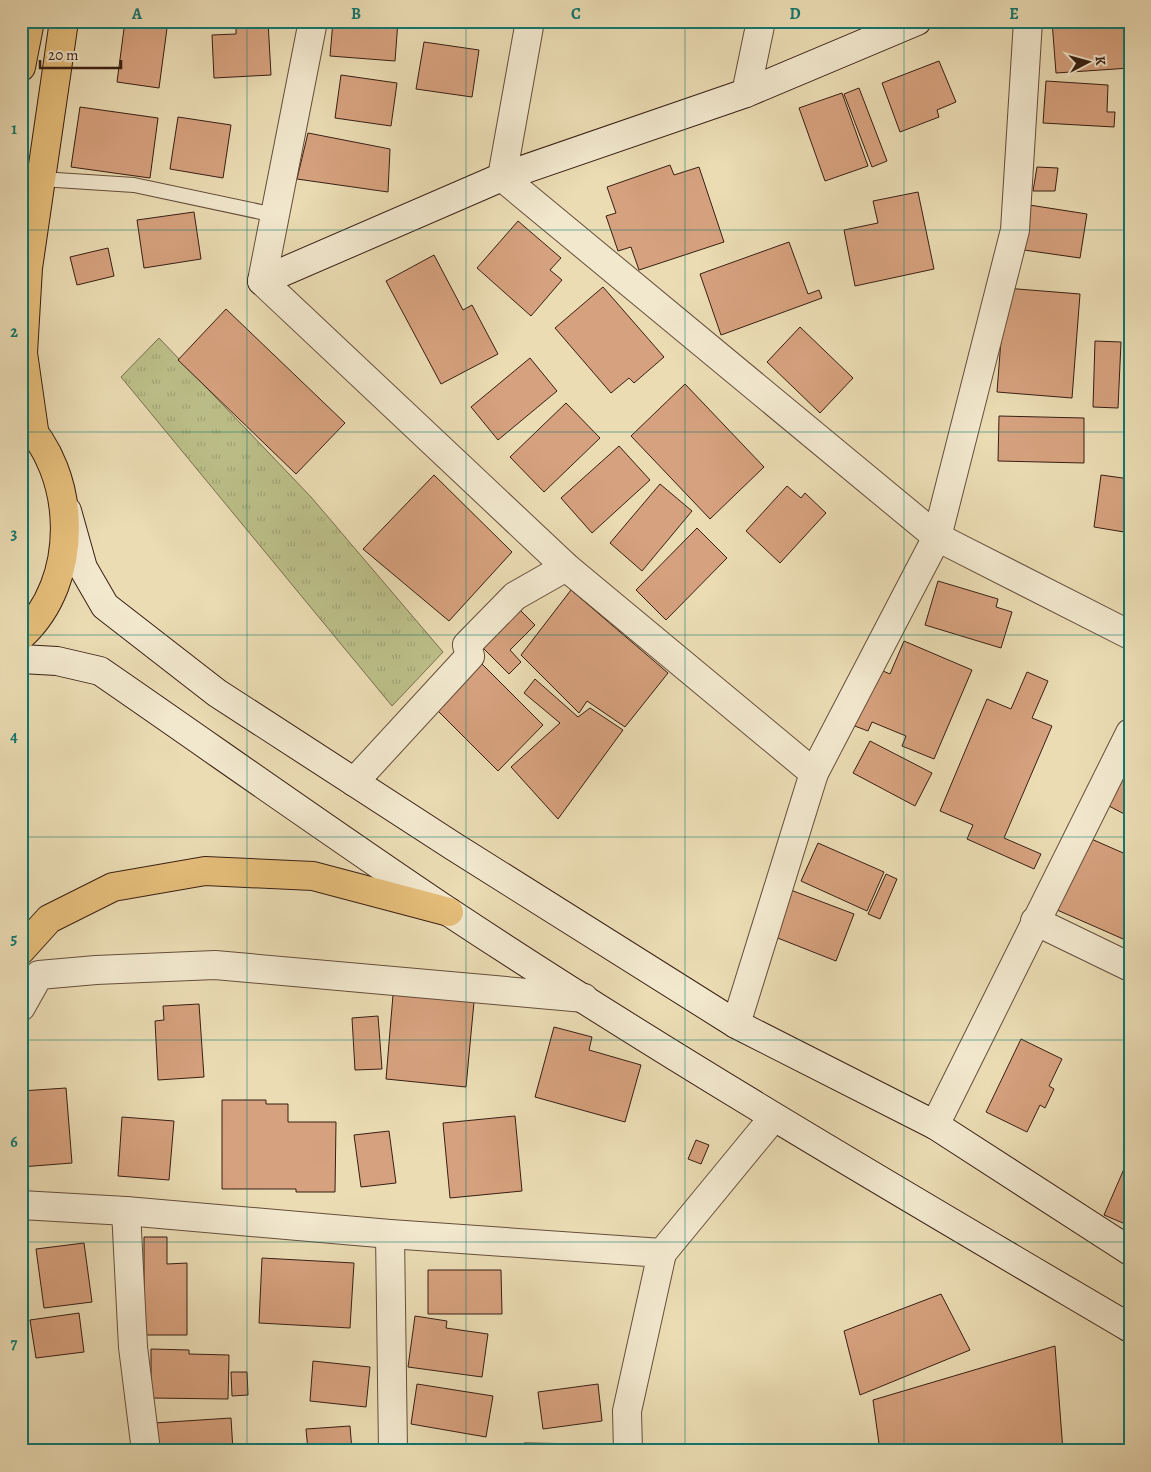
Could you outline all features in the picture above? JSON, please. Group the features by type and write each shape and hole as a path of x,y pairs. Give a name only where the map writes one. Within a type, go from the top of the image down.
{"highway":[{"path":"21,67 30,21"},
{"path":"21,636 31,627 55,586 66,541 62,494 52,460 28,424 24,353 24,271 41,179 64,21"},
{"path":"21,950 49,919 113,886 205,871 313,876 449,912"}],"street":[{"path":"262,281 313,21"},
{"path":"502,177 530,21"},
{"path":"746,93 761,21"},
{"path":"262,281 502,177 746,93 917,21"},
{"path":"736,1024 814,773 937,537 1015,230 1028,21"},
{"path":"502,177 937,537 1130,635"},
{"path":"262,281 566,567 814,773"},
{"path":"62,494 83,568 105,606 217,693 736,1024 935,1124 1130,1251"},
{"path":"354,782 470,656 467,645 515,596 566,567"},
{"path":"21,660 57,661 100,672 449,912 584,998 773,1118 1130,1328"},
{"path":"935,1124 1130,733"},
{"path":"1035,921 1130,967"},
{"path":"21,1007 39,975 96,970 215,965 584,998"},
{"path":"628,1451 628,1411 662,1253 773,1118"},
{"path":"21,1205 126,1211 390,1234 662,1253"},
{"path":"126,1211 133,1347 146,1451"},
{"path":"390,1234 393,1451"}],"lane":[{"path":"41,179 134,184 275,215"}],"green space":[{"path":"159,338 311,497 443,652 392,706 121,377"}],"building":[{"path":"125,21 168,21 159,88 117,82"},
{"path":"236,21 268,21 271,75 214,78 212,35 236,34"},
{"path":"333,21 398,21 395,61 330,56"},
{"path":"1052,21 1126,21 1130,68 1056,73"},
{"path":"424,42 479,50 472,97 416,89"},
{"path":"939,61 956,102 937,110 939,117 900,132 882,83"},
{"path":"341,75 397,83 391,126 335,118"},
{"path":"1046,81 1108,85 1107,112 1115,112 1114,127 1043,123"},
{"path":"859,88 887,161 872,167 844,94"},
{"path":"842,93 868,166 825,181 799,108"},
{"path":"80,107 158,118 150,178 71,167"},
{"path":"178,117 231,125 223,178 170,169"},
{"path":"308,133 390,149 388,192 297,179"},
{"path":"670,165 674,175 699,167 724,242 639,270 631,247 618,251 606,216 616,213 607,187"},
{"path":"1037,167 1058,168 1055,191 1033,191"},
{"path":"918,192 934,269 855,286 844,230 878,223 873,201"},
{"path":"1023,204 1087,214 1080,258 1017,249"},
{"path":"194,212 201,259 144,268 137,220"},
{"path":"518,221 561,258 550,270 562,280 531,316 477,268"},
{"path":"789,242 808,294 819,290 822,298 721,335 700,274"},
{"path":"108,248 114,276 77,285 70,257"},
{"path":"434,255 463,310 472,305 498,354 441,384 386,281"},
{"path":"603,287 664,357 634,383 629,378 611,393 555,328"},
{"path":"1005,288 1080,294 1072,398 997,392"},
{"path":"226,309 345,423 296,474 178,360"},
{"path":"800,327 853,378 820,413 767,362"},
{"path":"1095,341 1121,342 1118,408 1093,407"},
{"path":"530,358 557,391 498,440 471,407"},
{"path":"685,384 764,467 710,519 631,436"},
{"path":"566,403 600,438 544,492 510,457"},
{"path":"999,416 1084,418 1084,463 998,461"},
{"path":"619,446 650,480 592,533 561,498"},
{"path":"434,475 512,552 449,621 363,549"},
{"path":"1101,475 1130,479 1130,533 1094,527"},
{"path":"660,484 692,511 642,571 610,543"},
{"path":"787,486 801,498 805,493 826,513 780,563 746,531"},
{"path":"697,528 727,558 666,620 636,590"},
{"path":"938,581 998,599 996,607 1012,612 1001,648 925,625"},
{"path":"571,590 668,673 625,727 587,701 579,713 521,655"},
{"path":"519,609 535,625 510,650 521,662 509,674 481,646"},
{"path":"904,641 972,670 934,759 902,746 906,736 872,722 868,731 852,725 876,668 890,674"},
{"path":"482,664 543,725 498,771 437,710"},
{"path":"1027,672 1048,681 1032,718 1052,726 1004,838 1041,854 1034,869 967,839 973,825 940,811 987,699 1011,709"},
{"path":"535,679 578,717 590,708 623,730 558,819 511,767 560,723 524,693"},
{"path":"870,741 932,773 915,806 853,773"},
{"path":"1130,765 1130,817 1109,806"},
{"path":"1080,834 1130,856 1130,942 1048,906"},
{"path":"818,843 884,872 867,911 801,881"},
{"path":"886,874 897,879 880,919 868,914"},
{"path":"788,889 854,914 836,961 770,935"},
{"path":"393,995 474,1002 466,1087 386,1079"},
{"path":"199,1004 204,1077 158,1080 155,1021 164,1020 163,1006"},
{"path":"378,1016 382,1069 355,1070 352,1018"},
{"path":"554,1027 592,1037 589,1050 641,1065 625,1122 535,1097"},
{"path":"1021,1039 1062,1059 1049,1086 1054,1089 1045,1108 1040,1105 1027,1132 986,1112"},
{"path":"66,1088 72,1163 21,1167 21,1091"},
{"path":"222,1100 266,1100 266,1104 288,1104 288,1122 336,1122 335,1192 296,1192 296,1189 222,1189"},
{"path":"515,1116 522,1191 450,1198 443,1123"},
{"path":"122,1117 174,1121 169,1180 118,1176"},
{"path":"389,1131 396,1183 361,1187 354,1135"},
{"path":"696,1140 709,1145 701,1164 688,1159"},
{"path":"1130,1155 1130,1226 1104,1215"},
{"path":"144,1237 167,1237 167,1264 187,1263 187,1335 144,1335"},
{"path":"84,1243 92,1302 44,1308 36,1249"},
{"path":"262,1258 354,1263 350,1328 259,1323"},
{"path":"428,1270 501,1270 502,1314 428,1314"},
{"path":"941,1294 970,1350 860,1395 844,1331"},
{"path":"79,1313 84,1352 36,1358 30,1320"},
{"path":"415,1316 447,1321 446,1328 488,1334 482,1377 408,1367"},
{"path":"21,1320 24,1358 21,1358"},
{"path":"1055,1346 1063,1451 880,1451 873,1400"},
{"path":"151,1349 189,1350 189,1354 229,1355 228,1399 151,1398"},
{"path":"313,1361 370,1367 366,1407 310,1401"},
{"path":"231,1372 247,1372 248,1395 232,1396"},
{"path":"417,1384 493,1396 486,1437 411,1424"},
{"path":"598,1384 602,1421 543,1429 538,1392"},
{"path":"231,1418 233,1451 156,1451 154,1423"},
{"path":"350,1426 352,1451 308,1451 306,1429"},
{"path":"524,1443 591,1444 591,1451 524,1451"},
{"path":"111,1445 112,1451 70,1451"},
{"path":"419,1449 441,1451 419,1451"}]}
